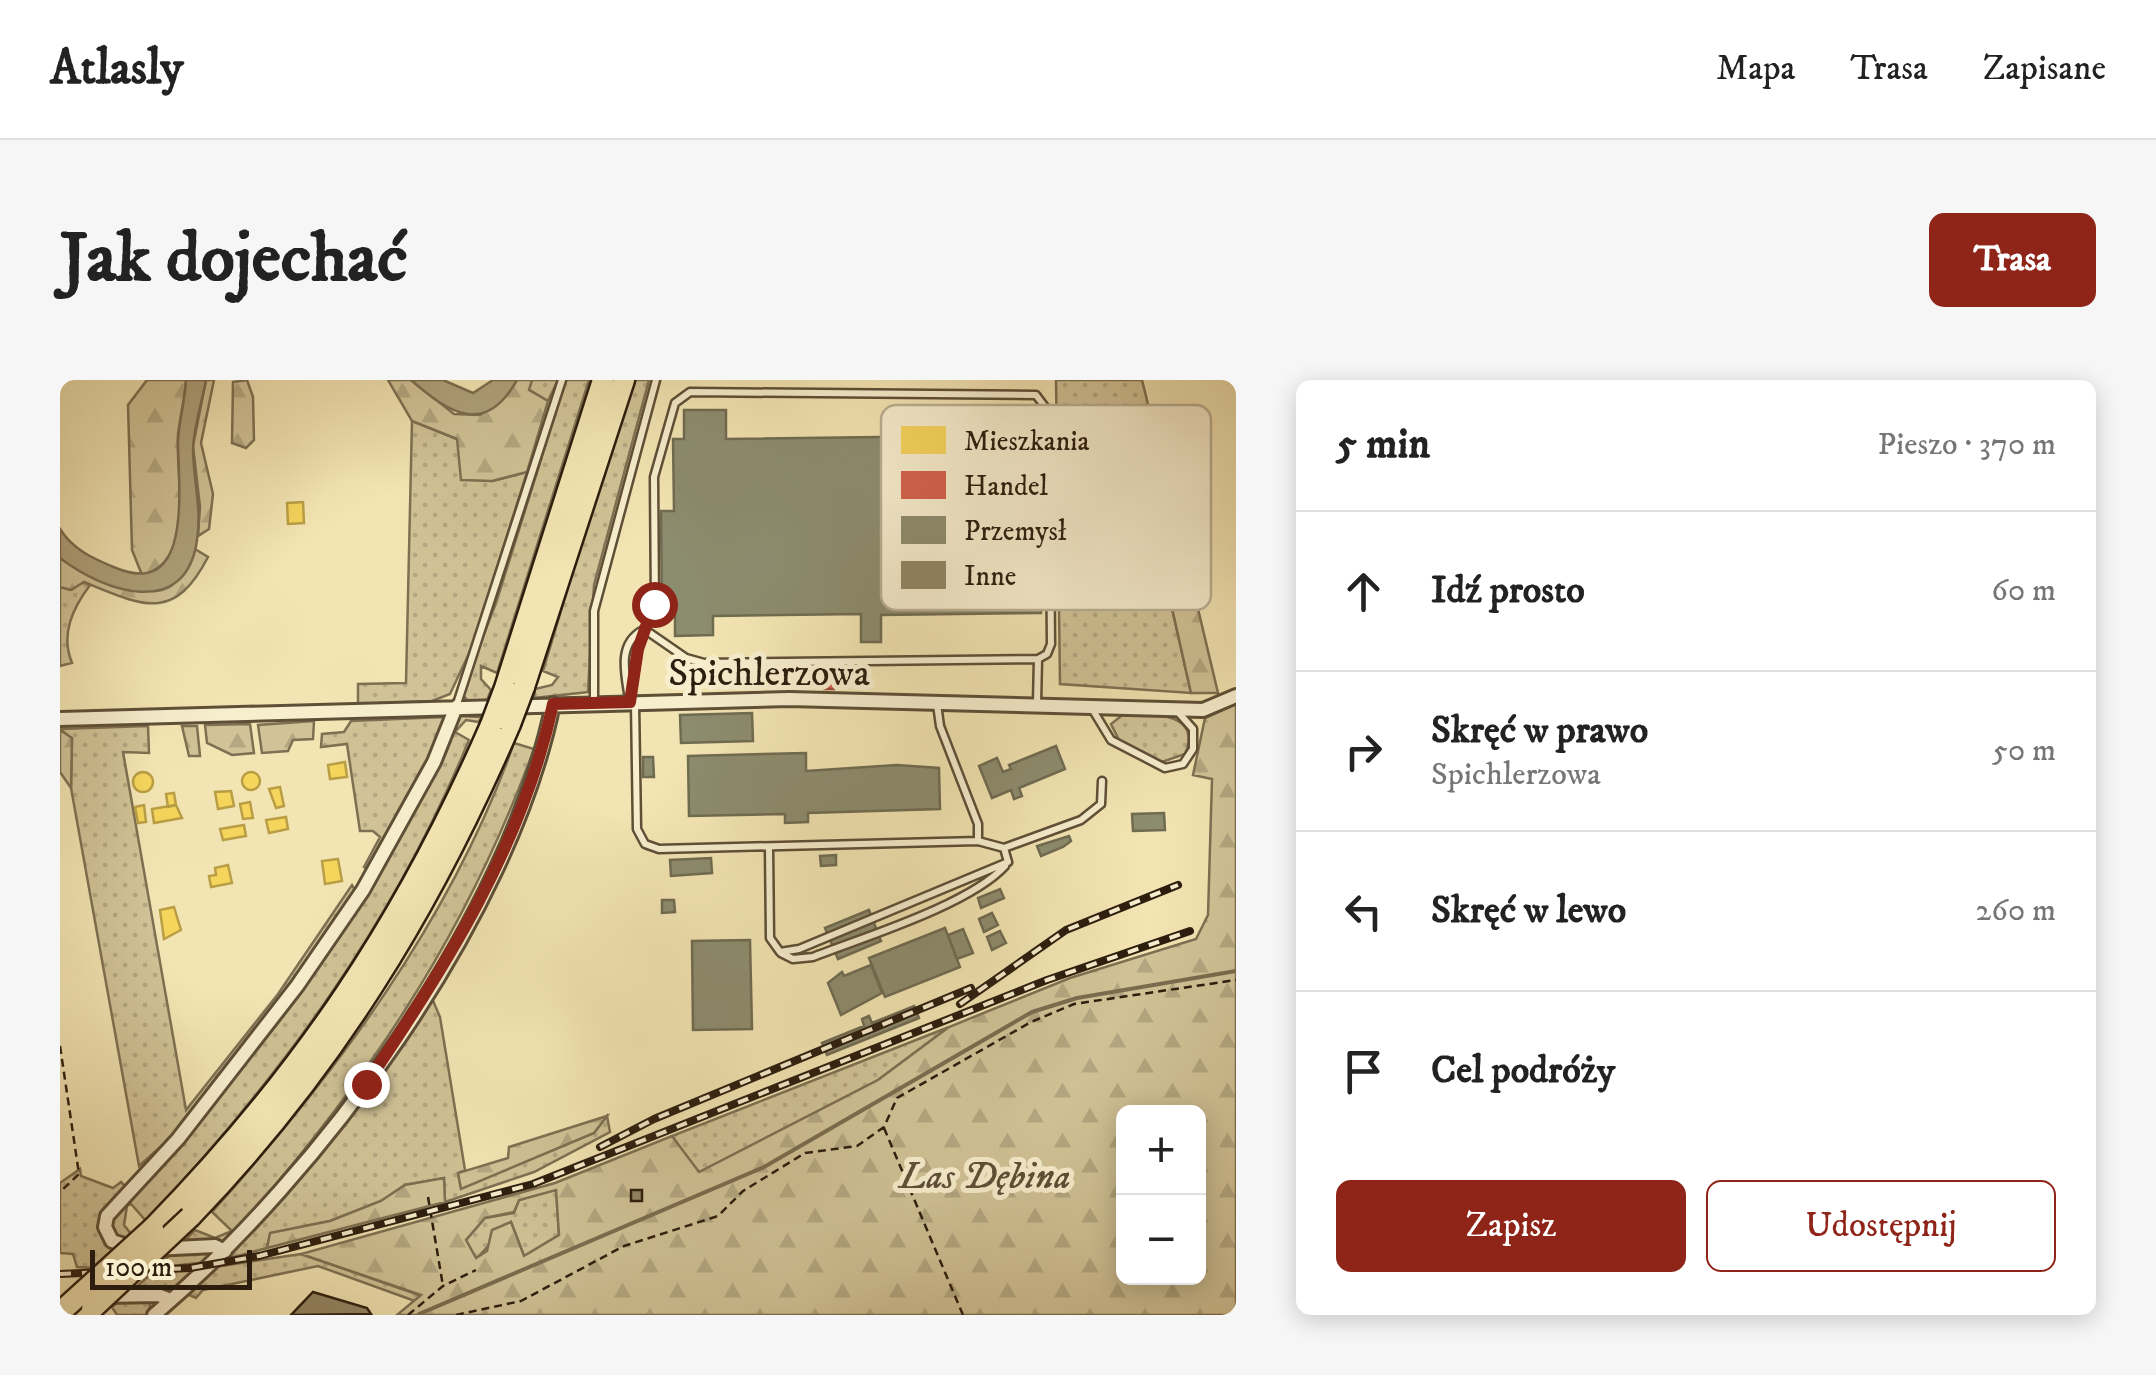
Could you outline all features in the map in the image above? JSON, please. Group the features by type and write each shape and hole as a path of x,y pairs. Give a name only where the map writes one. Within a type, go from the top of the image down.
{"main road":[{"path":"515,688 603,380"},
{"path":"72,1308 190,1217 287,1109 362,1006 442,875 515,688 624,380"},
{"path":"72,1308 253,1120 346,999 436,847 501,724"}],"street":[{"name":"Spichlerzowa","path":"60,719 632,702 937,702 1203,710 1236,696"},
{"path":"154,1315 225,1251 312,1157 366,1084 452,952 511,830 553,704"},
{"path":"225,1251 215,1246 120,1247 108,1235 107,1216 178,1139 308,970 363,890 402,820 456,707"},
{"path":"72,1308 158,1295 171,1300"}],"lane":[{"path":"456,707 562,380"},
{"path":"594,703 594,610 656,380"},
{"path":"1044,405 1030,392 683,394 674,403 654,477 654,604 644,629 632,702 637,829 645,844 659,849 978,841 1004,848 1081,820 1101,804 1102,781"},
{"path":"644,629 686,658 704,662 1038,659 1047,654 1050,644 1050,610"},
{"path":"1038,659 1038,704"},
{"path":"937,702 940,726 978,824 978,841"},
{"path":"1090,706 1110,740 1164,768 1183,764 1195,740 1193,730 1175,710"},
{"path":"768,847 770,938 780,952 793,959 813,958 957,898 995,877 1008,862"},
{"path":"1004,848 1008,862"},
{"path":"780,952 799,949 1008,862"}],"path":[{"path":"456,1315 520,1301 624,1246 718,1216 743,1191 805,1153 857,1146 884,1127 897,1098 1032,1022 1074,1004 1236,980"},
{"path":"60,1046 79,1174 60,1192"},
{"path":"884,1127 963,1315"},
{"path":"428,1198 443,1286"},
{"path":"409,1315 443,1286 476,1270"}],"green space":[{"path":"147,380 186,380 178,435 177,536 159,567 142,575 132,550 128,405"},
{"path":"206,380 214,380 201,443 213,494 209,529 198,536 200,507 193,446"},
{"path":"247,380 253,397 254,440 246,448 232,443 233,382"},
{"path":"388,380 411,380 454,414 480,415 508,394 517,380 532,380 529,390 548,401 527,472 492,481 461,480 457,439 412,421"},
{"path":"532,380 558,380 548,401 528,389"},
{"path":"566,380 589,380 497,673 481,666 481,679 491,690 487,700 468,701 461,693 496,603"},
{"path":"630,380 649,380 594,585 588,692 534,698 535,689 552,685 558,677 543,671"},
{"path":"1056,380 1142,380 1148,405 1056,405"},
{"path":"412,421 457,439 492,481 527,472 472,647 450,694 432,701 358,704 358,684 406,683"},
{"path":"195,549 208,557 183,592 169,600 140,602 84,582 71,590 60,587 60,558 84,572 126,586 162,590 179,578"},
{"path":"83,582 90,585 78,603 68,632 72,663 60,666 60,587 71,590"},
{"path":"1059,610 1172,610 1191,693 1060,684"},
{"path":"1172,610 1198,610 1218,693 1191,693"},
{"name":"Las Dębina","path":"1236,704 1236,1315 397,1315 421,1295 301,1254 555,1183 672,1136 699,1172 878,1080 949,1027 1070,978 1196,939 1208,915 1212,779 1193,775 1205,718","holes":["556,1190 559,1235 524,1256 511,1222 492,1230 487,1251 476,1258 466,1240 485,1218 514,1212 519,1200"]},
{"path":"1125,713 1161,715 1181,723 1189,740 1185,754 1162,762 1119,740 1111,724"},
{"path":"459,716 481,717 479,722 466,720 455,732 469,740 406,872 369,935 288,1054 196,1166 146,1221 131,1204 127,1206 124,1225 131,1234 122,1244 114,1238 109,1221 334,940"},
{"path":"445,717 447,723 369,870 364,867 380,837 373,831 360,831 347,744 321,747 322,734 344,732 351,721"},
{"path":"314,721 313,739 293,740 288,751 262,753 258,725"},
{"path":"250,724 254,753 232,755 207,743 205,725"},
{"path":"148,726 149,753 123,752 186,1110 278,994 352,885 355,890 249,1043 166,1142 139,1166 71,788 72,739 60,729"},
{"path":"182,726 197,726 200,756 189,756"},
{"path":"60,730 72,738 71,788 60,772"},
{"path":"514,743 534,749 506,819 442,949 405,1010 322,1128 226,1242 182,1244 195,1230 215,1238 232,1231 212,1212 345,1050 424,933 488,808"},
{"path":"431,996 440,1017 465,1170 458,1173 461,1188 594,1133 607,1116 610,1132 534,1172 445,1202 444,1178 405,1185 381,1201 330,1221 271,1233 267,1248 227,1259 336,1133"},
{"path":"949,1027 878,1080 698,1173 672,1136"},
{"path":"607,1116 594,1133 461,1189 458,1173 508,1158 509,1147"},
{"path":"80,1169 81,1176 113,1188 121,1182 126,1187 102,1216 107,1243 114,1250 93,1268 77,1267 73,1254 60,1253 60,1183"},
{"path":"444,1178 445,1202 267,1248 270,1233 330,1221 381,1201 405,1185"},
{"path":"556,1189 559,1235 524,1256 511,1222 476,1259 466,1240 485,1218 514,1213 519,1200"},
{"path":"201,1249 208,1255 206,1262 156,1268 172,1253"},
{"path":"301,1254 422,1296 415,1301 318,1266 203,1290 196,1298 187,1294 215,1267"},
{"path":"197,1269 175,1287 133,1290 152,1273"},
{"path":"145,1300 150,1304 148,1315 117,1315 112,1307 118,1302"}],"shaded area":[{"path":"186,380 206,380 194,440 198,528 190,565 177,581 160,590 141,592 98,581 60,558 60,529 78,548 116,568 141,574 159,568 170,553 176,533 178,441"},
{"path":"411,380 443,380 473,393 493,380 517,380 492,409 466,414 439,402"}],"building: Mieszkania":[{"path":"303,502 304,523 288,524 287,503"},
{"path":"345,762 347,777 330,779 328,765"},
{"path":"143,772 153,782 143,792 133,782"},
{"path":"251,772 258,774 258,788 251,790 244,788 242,781 244,774"},
{"path":"280,787 284,806 276,808 269,789"},
{"path":"231,791 234,806 218,809 215,792"},
{"path":"174,793 176,805 168,807 166,794"},
{"path":"250,802 253,818 243,819 240,804"},
{"path":"144,805 146,822 138,823 135,807"},
{"path":"176,805 182,818 154,823 152,809"},
{"path":"286,817 288,829 269,833 266,820"},
{"path":"244,825 246,836 223,840 220,829"},
{"path":"338,859 342,881 325,884 322,861"},
{"path":"228,865 232,883 211,887 209,876 216,875 215,868"},
{"path":"174,907 181,930 164,939 160,910"}],"building: Handel":[{"path":"824,676 834,677 834,689 824,689"}],"building: Przemysł":[{"path":"684,410 726,410 726,439 881,437 881,610 1041,613 881,615 881,642 861,642 861,614 713,616 713,635 675,636 675,616 662,617 661,511 674,511 673,439 684,439"},
{"path":"752,713 753,741 681,743 680,715"},
{"path":"1056,746 1065,769 1019,788 1022,796 1014,799 1011,790 992,798 979,766 997,758 1003,772 1011,769 1009,765"},
{"path":"806,753 806,771 897,765 939,768 940,809 808,813 808,822 785,823 785,814 689,816 688,756"},
{"path":"643,757 653,757 654,777 643,777"},
{"path":"1164,813 1165,830 1133,831 1132,814"},
{"path":"1069,836 1071,841 1063,847 1041,856 1037,846"},
{"path":"836,855 836,865 821,866 820,856"},
{"path":"711,858 712,873 671,876 670,860"},
{"path":"1000,889 1004,898 981,908 978,898"},
{"path":"662,900 674,900 675,912 662,913"},
{"path":"869,910 881,941 838,959 825,928"},
{"path":"992,913 998,925 984,932 979,919"},
{"path":"945,928 960,967 885,997 869,958"},
{"path":"963,929 973,953 957,959 948,935"},
{"path":"1000,931 1006,943 992,950 987,937"},
{"path":"750,940 752,1029 693,1030 692,941"},
{"path":"871,965 882,993 841,1015 828,983 842,972 844,976"},
{"path":"914,1006 919,1018 827,1055 822,1043 864,1026 862,1019 869,1016 872,1023"}],"building: Inne":[{"path":"631,1190 642,1190 642,1201 631,1201"},
{"path":"313,1292 367,1308 371,1314 291,1315"}],"waterway":[{"path":"419,1314 764,1167 1032,1012 1077,998 1236,971"}],"railway":[{"path":"960,1004 1066,930 1178,885"},
{"path":"60,1274 190,1268 259,1256 533,1184 1047,980 1190,931"},
{"path":"600,1147 654,1119 971,988"}],"route":[{"path":"366,1084 452,952 488,883 511,830 553,704 630,702 638,649 654,604"}]}
